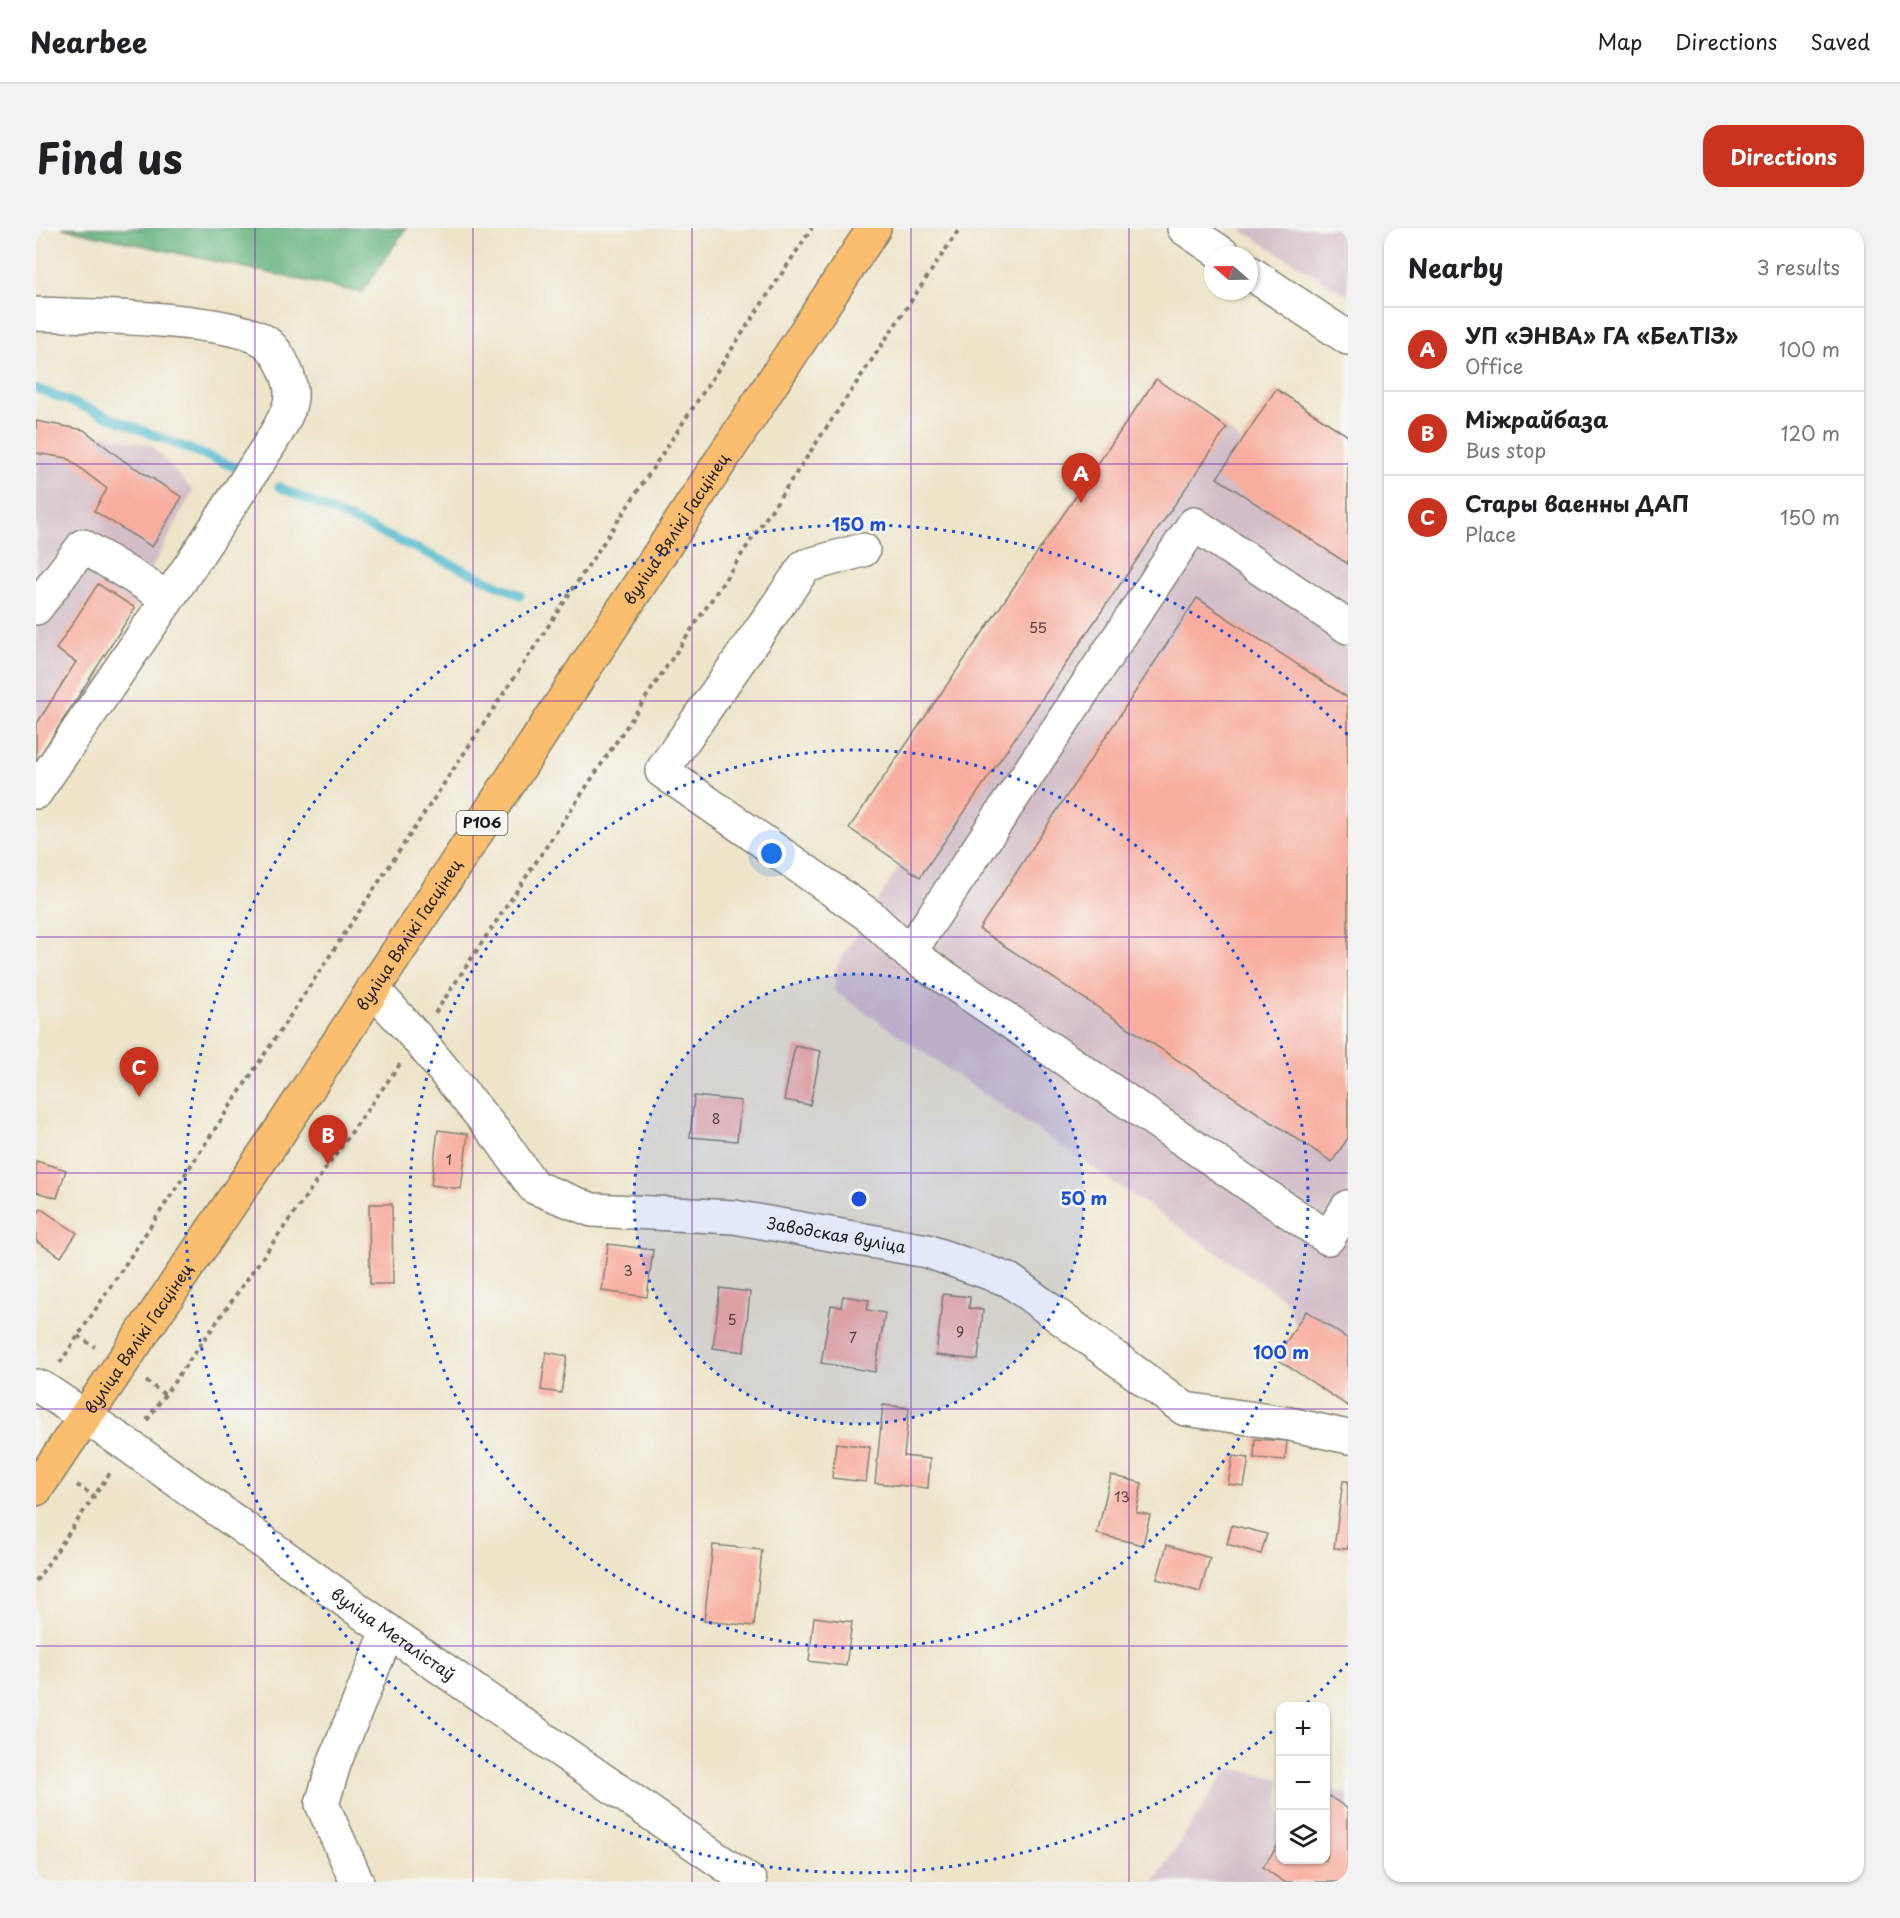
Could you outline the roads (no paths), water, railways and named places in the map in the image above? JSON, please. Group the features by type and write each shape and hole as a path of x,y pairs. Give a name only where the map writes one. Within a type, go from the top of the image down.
{"main road":[{"name":"вуліца Вялікі Гасцінец","path":"36,1489 278,1134 874,228"}],"street":[{"path":"1184,228 1211,246"},
{"path":"1258,278 1348,338"},
{"path":"36,314 188,323 238,330 268,343 285,366 292,397 283,422 228,508 36,792"},
{"path":"909,953 1194,524 1348,627"},
{"path":"36,608 83,546 168,598"},
{"path":"863,550 804,566 662,771 870,916 909,953 1338,1244 1348,1208"},
{"name":"Заводская вуліца","path":"373,989 418,1039 501,1140 534,1187 592,1210 734,1217 927,1251 1009,1280 1185,1410 1290,1424 1348,1437"},
{"name":"вуліца Металістаў","path":"39,1387 129,1446 388,1632 750,1882"},
{"path":"357,1882 322,1804 335,1761 388,1632"}],"waterway":[{"path":"36,388 242,470"},
{"path":"279,487 520,595"}],"place":[{"name":"УП «ЭНВА» ГА «БелТІЗ»","path":"1081,503"},
{"name":"Стары ваенны ДАП","path":"139,1097"},
{"name":"Міжрайбаза","path":"328,1165"}]}
